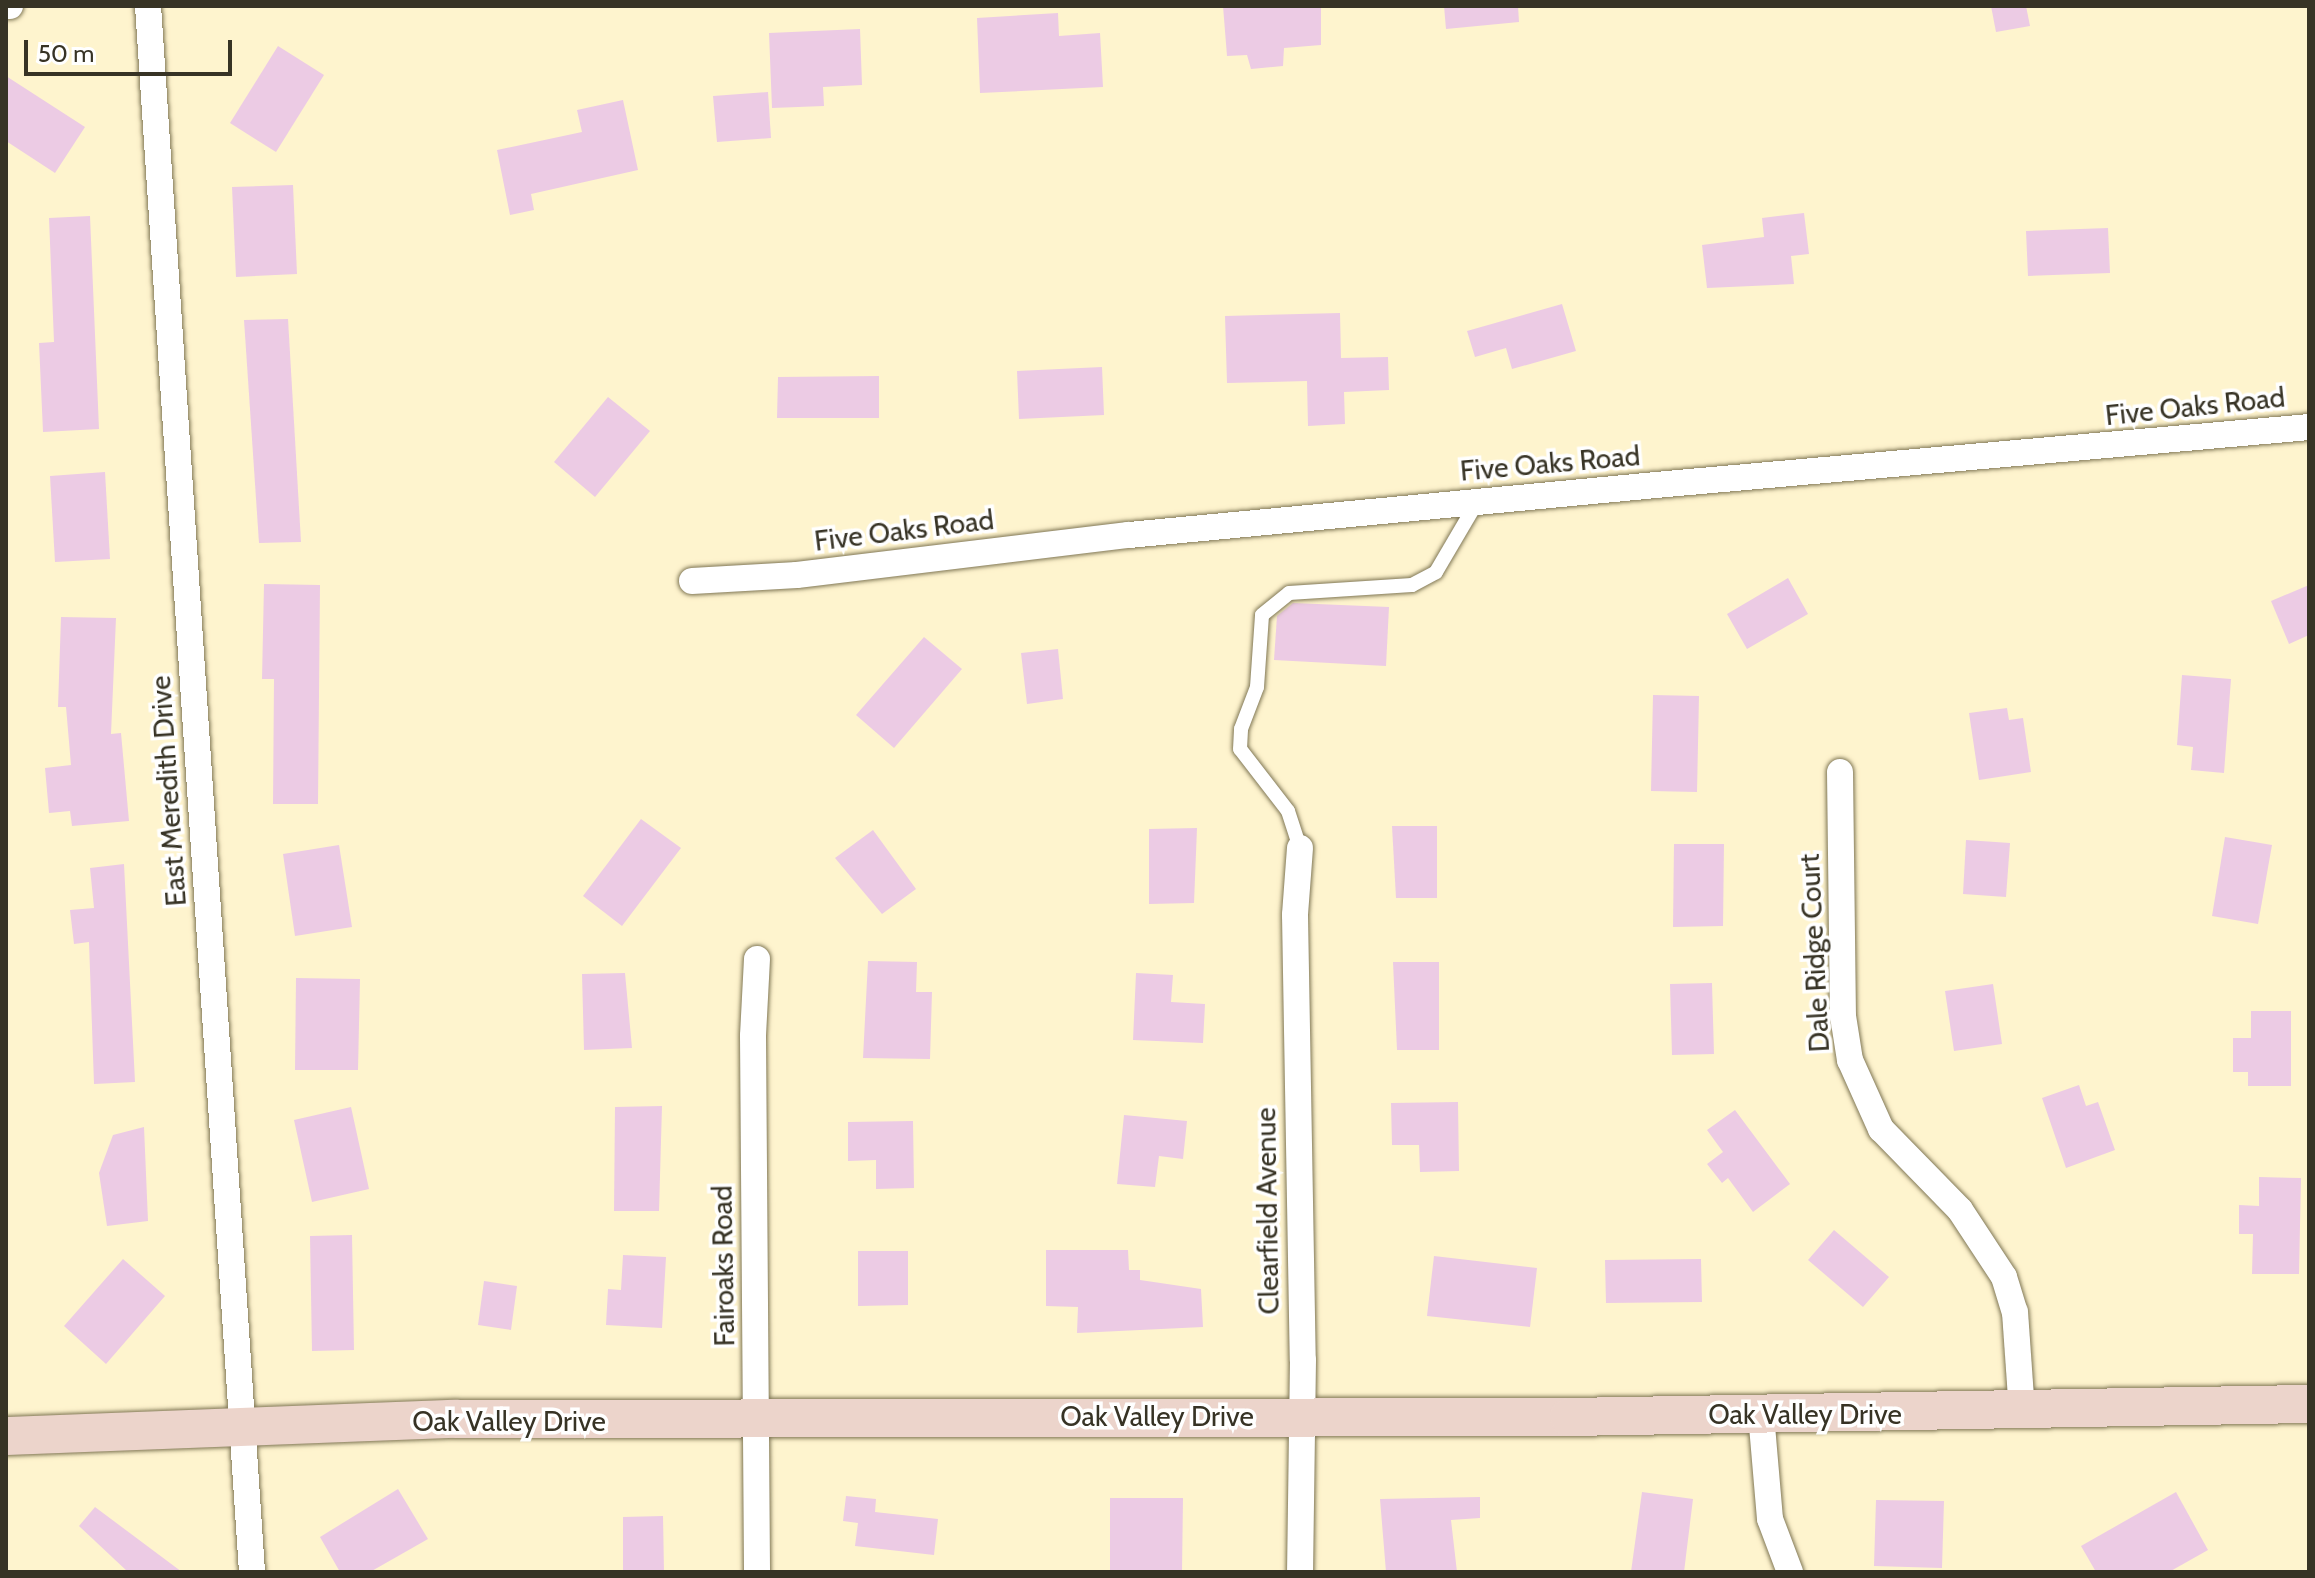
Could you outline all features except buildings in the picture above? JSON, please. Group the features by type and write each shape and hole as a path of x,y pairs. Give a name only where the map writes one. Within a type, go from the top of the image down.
{"street":[{"name":"East Meredith Drive","path":"148,6 252,1572"},
{"name":"Five Oaks Road","path":"692,581 797,575 1477,502 2309,427"},
{"name":"Dale Ridge Court","path":"1840,772 1843,1016 1850,1060 1881,1129 1960,1210 2004,1277 2015,1312 2022,1411"},
{"name":"Clearfield Avenue","path":"1300,848 1295,1066 1301,1415 1300,1572"},
{"name":"Fairoaks Road","path":"757,959 753,1036 757,1572"},
{"name":"Oak Valley Drive","path":"6,1436 455,1419 1761,1414 2309,1404"},
{"path":"1761,1414 1770,1519 1790,1572"}],"lane":[{"path":"1300,848 1288,811 1240,749 1241,729 1257,687 1262,615 1289,593 1412,585 1449,554 1477,502"}]}
